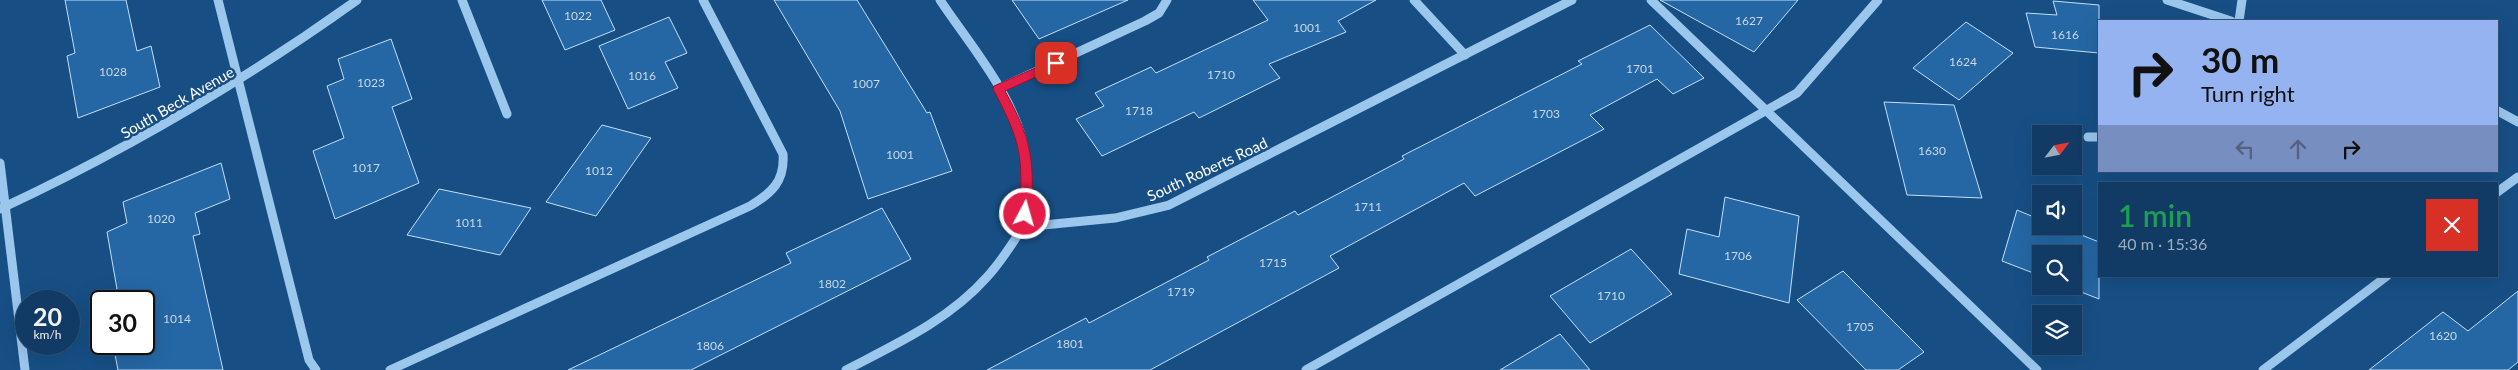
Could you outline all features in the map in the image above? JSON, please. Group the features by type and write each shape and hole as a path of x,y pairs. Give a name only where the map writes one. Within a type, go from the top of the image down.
{"street":[{"path":"218,0 310,360 316,370"},
{"name":"South Beck Avenue","path":"2,208 117,153 239,83 357,0"},
{"path":"462,0 507,114"},
{"path":"390,370 750,206 768,196 780,182 785,169 783,154 703,0"},
{"path":"846,370 925,330 954,309 984,283 1006,257 1023,227 1028,174 1024,145 1014,117 940,0"},
{"path":"998,89 1145,21 1159,13 1167,0"},
{"path":"1414,0 1464,55"},
{"name":"South Roberts Road","path":"1023,227 1107,220 1144,214 1169,205 1572,0"},
{"path":"1651,0 2037,370"},
{"path":"1306,370 1797,93 1878,0"},
{"path":"2167,0 2228,20"},
{"path":"2239,20 2242,0"},
{"path":"2498,111 2518,122"},
{"path":"2088,138 2098,137"},
{"path":"0,163 2,208 25,370"},
{"path":"2498,192 2518,177"},
{"path":"2263,370 2386,277"}],"building":[{"path":"65,0 126,0 137,51 151,46 160,87 78,118 67,56 75,53"},
{"path":"542,0 601,0 615,30 565,50"},
{"path":"774,0 857,0 927,113 930,112 952,171 868,199 840,111"},
{"path":"1012,0 1128,0 1039,39"},
{"path":"1253,0 1376,0 1338,21 1346,32 1269,64 1280,78 1199,118 1194,112 1102,156 1076,119 1104,106 1095,93 1151,67 1156,73 1268,20"},
{"path":"1660,0 1798,0 1754,52"},
{"path":"2053,1 2099,5 2098,53 2035,47 2026,13 2057,15"},
{"path":"669,17 687,53 665,62 678,88 628,109 599,46"},
{"path":"1966,22 2013,53 1959,100 1913,68"},
{"path":"1650,25 1704,78 1673,94 1657,79 1590,115 1604,129 1475,196 1464,183 1330,256 1339,268 1150,370 987,370 1086,318 1089,323 1209,260 1207,257 1295,211 1298,215 1404,159 1402,156 1582,64 1578,61"},
{"path":"391,39 412,99 392,107 419,183 335,219 313,151 344,138 327,86 344,79 338,59"},
{"path":"1884,102 1954,105 1982,198 1907,195"},
{"path":"602,125 651,138 596,216 546,202"},
{"path":"221,163 230,199 195,213 200,234 193,236 223,370 118,370 115,355 155,355 155,290 114,290 117,289 107,232 127,223 123,202"},
{"path":"439,189 531,208 500,255 407,235"},
{"path":"1725,197 1799,216 1789,303 1679,274 1687,229 1719,237"},
{"path":"882,208 911,259 691,370 568,370 791,263 786,253"},
{"path":"2017,210 2032,216 2032,235 2082,235 2098,242 2099,299 2082,292 2082,245 2032,245 2032,273 2002,261"},
{"path":"1631,249 1672,294 1590,343 1550,296"},
{"path":"1843,271 1924,352 1898,370 1866,370 1797,300"},
{"path":"2518,291 2518,362 2508,370 2369,370 2443,312 2468,331"},
{"path":"1560,334 1590,370 1500,370"}],"route":[{"path":"1025,214 1028,174 1024,145 1014,117 998,89 1056,63"}]}
